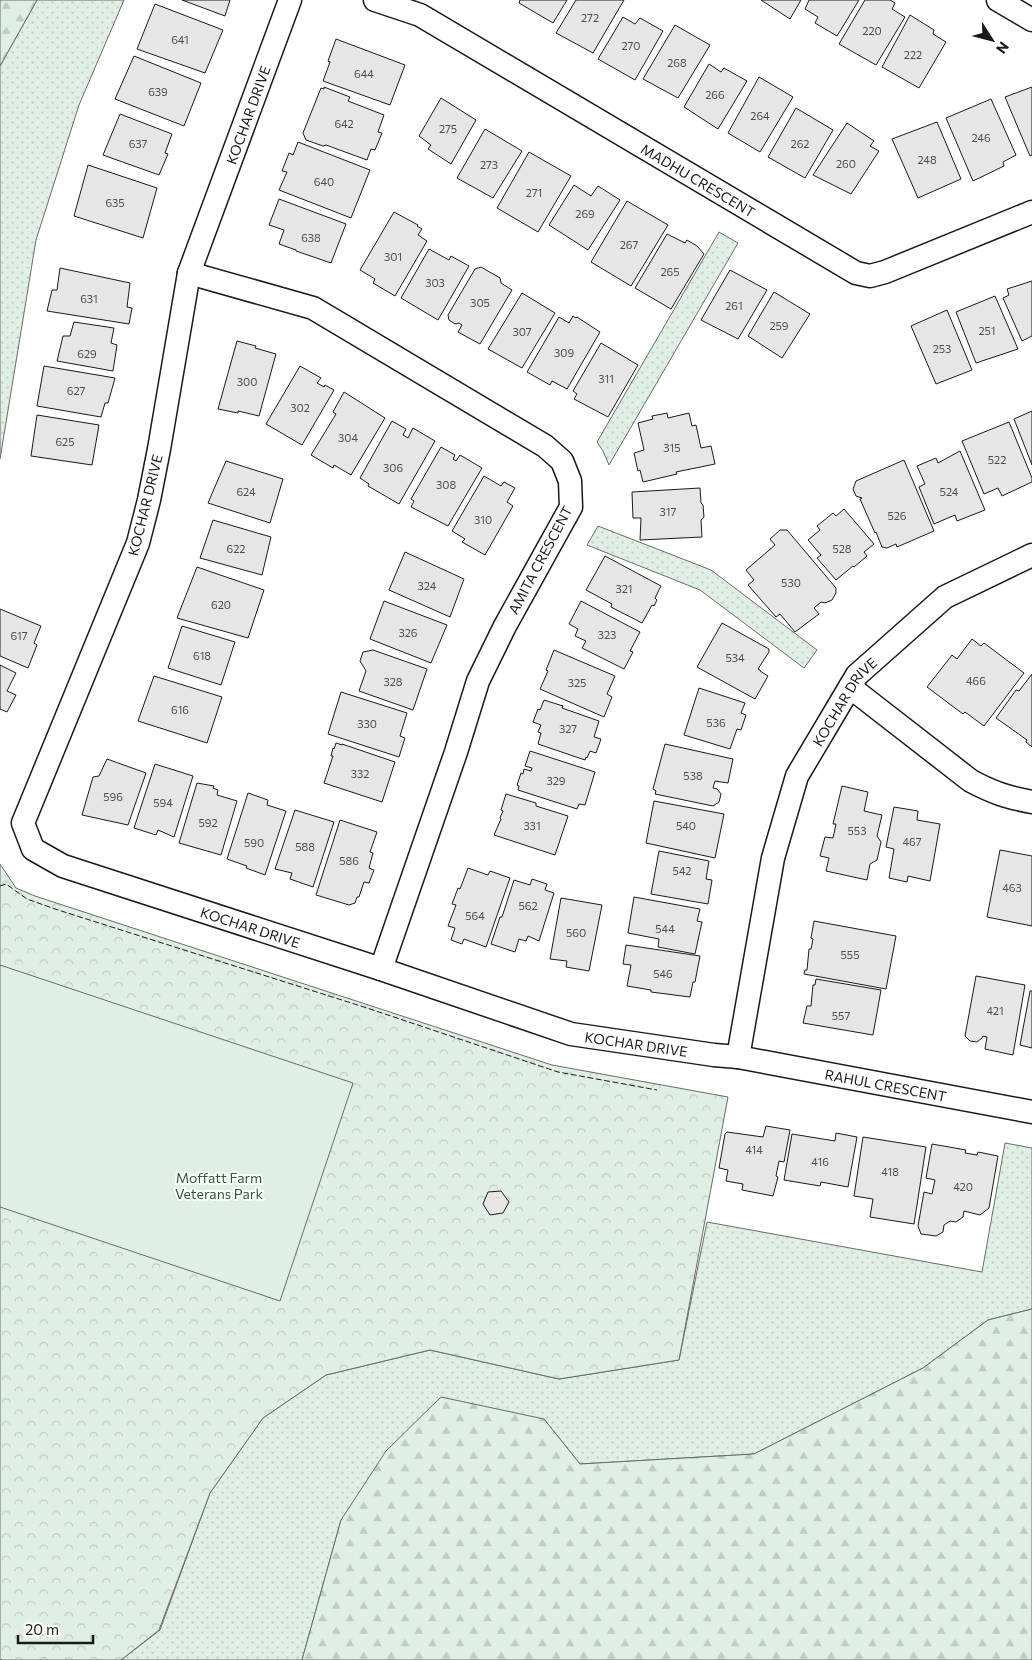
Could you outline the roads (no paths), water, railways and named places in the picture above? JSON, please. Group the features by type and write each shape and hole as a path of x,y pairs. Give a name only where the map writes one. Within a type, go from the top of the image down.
{"street":[{"name":"KOCHAR DRIVE","path":"290,0 189,273 159,449 138,544 23,822 33,849 63,866 572,1034 738,1057 773,858 797,776 857,676 945,598 1032,555"},
{"name":"MADHU CRESCENT","path":"376,0 420,15 856,272 870,276 885,272 1032,212"},
{"path":"998,0 1032,20"},
{"name":"AMITA CRESCENT","path":"189,273 313,308 545,446 562,461 570,481 571,507 505,626 478,681 456,752 381,970"},
{"path":"850,687 971,781 1000,795 1032,802"},
{"name":"RAHUL CRESCENT","path":"738,1057 1032,1112"}],"park label":[{"name":"Moffatt Farm Veterans Park","path":"219,1186"}]}
